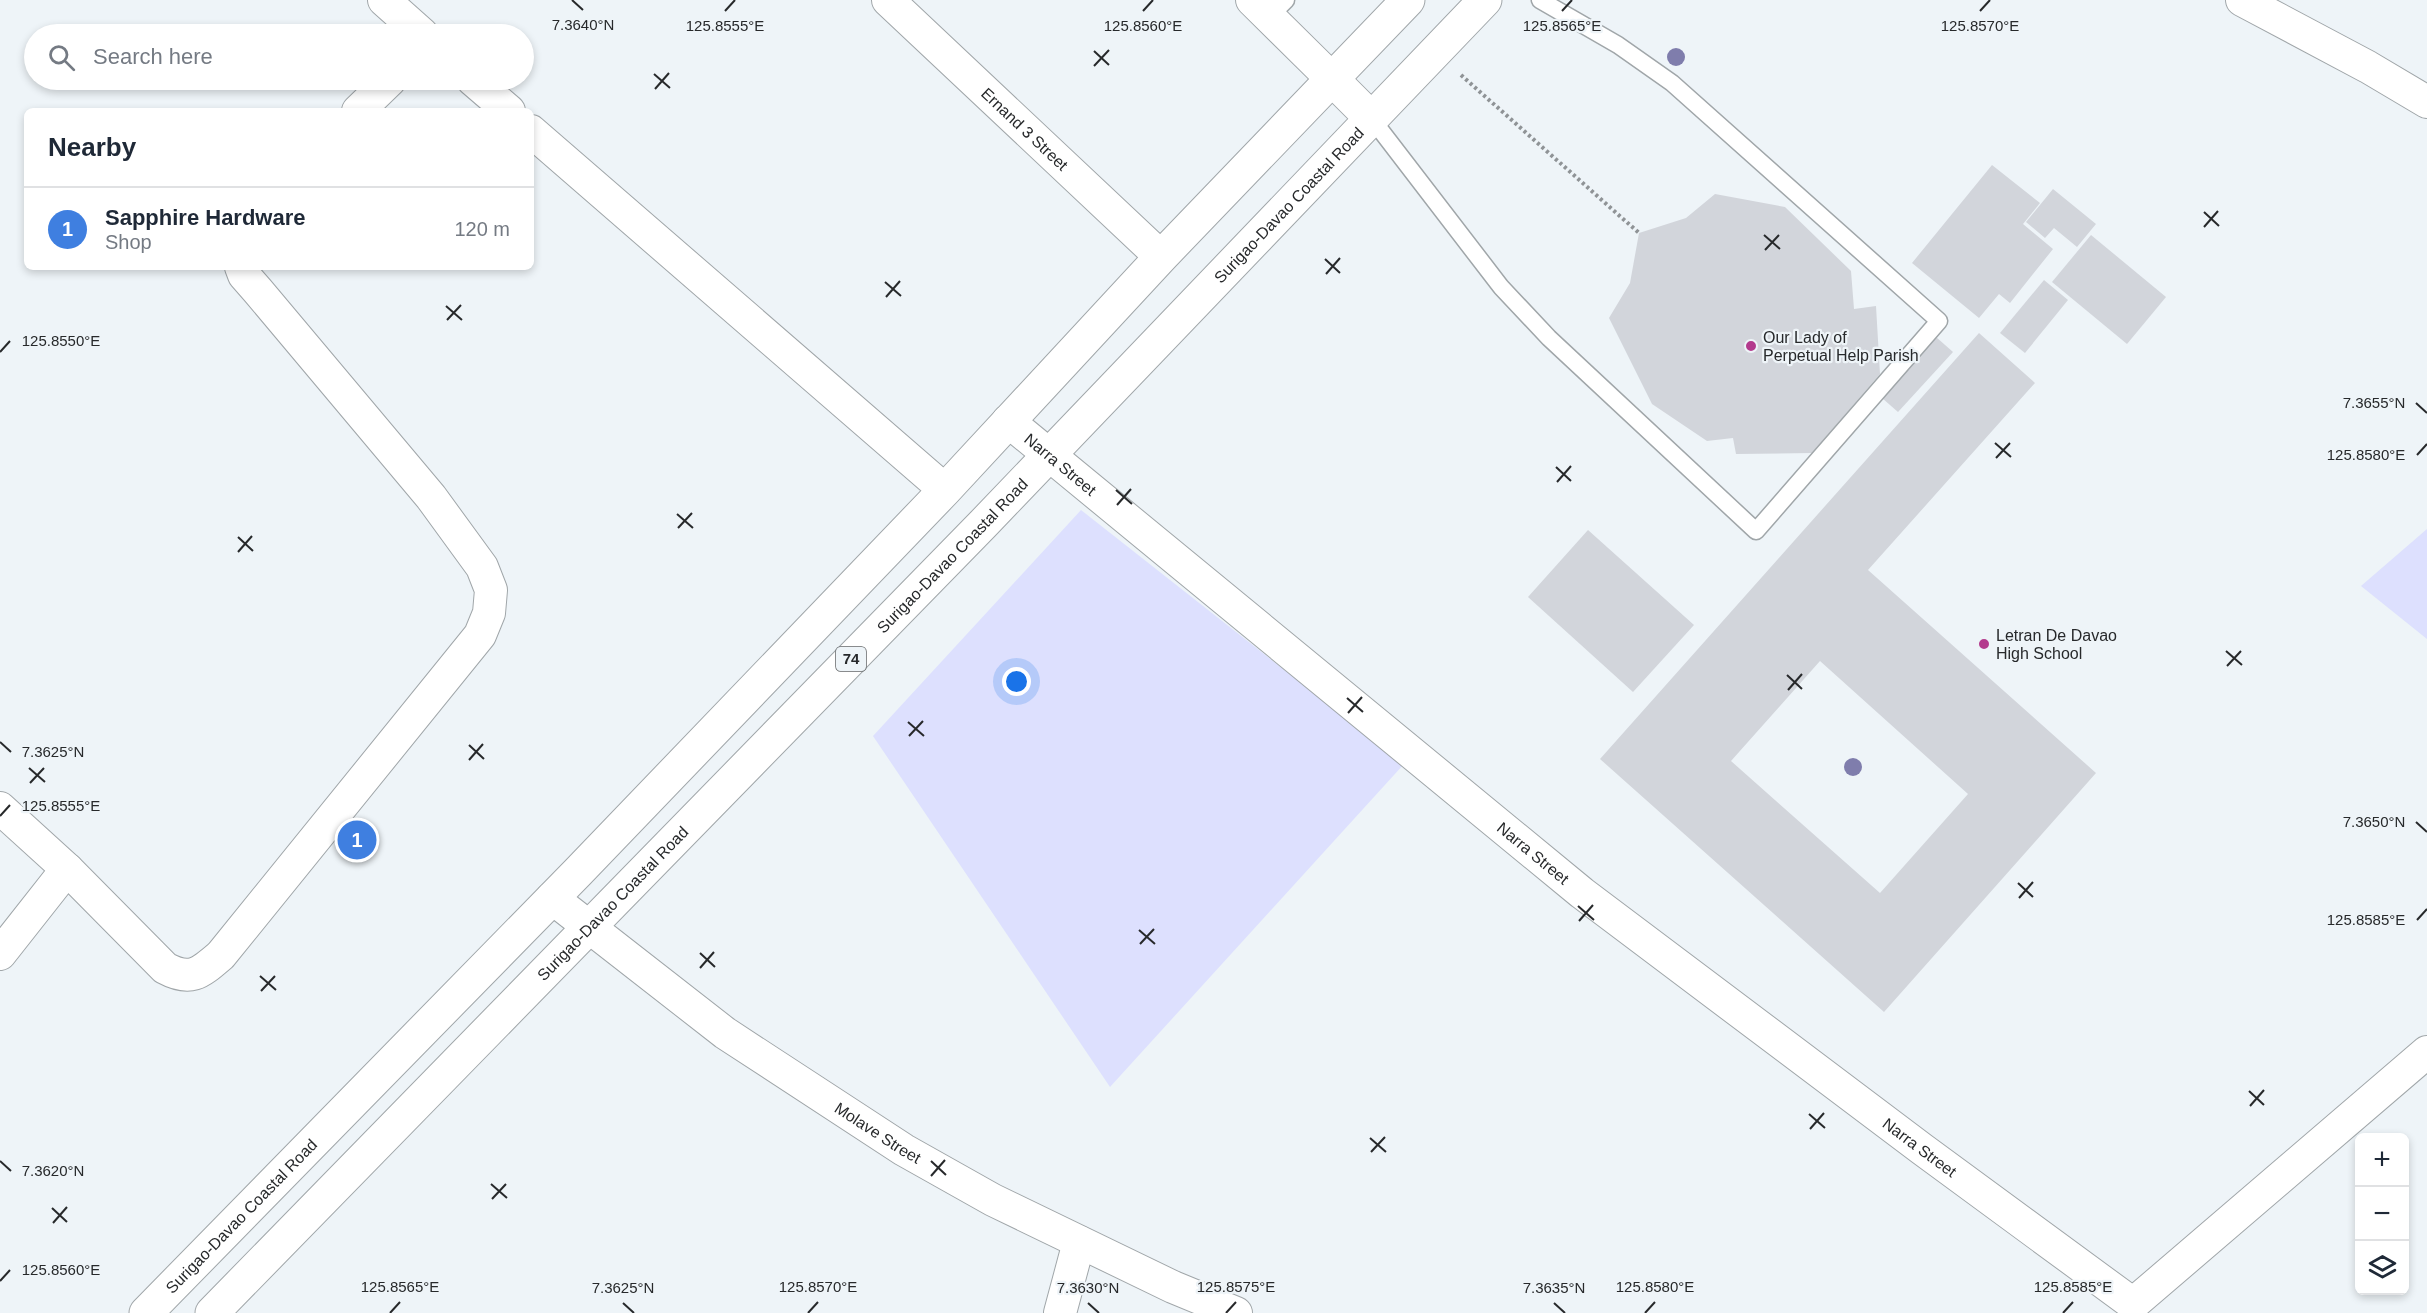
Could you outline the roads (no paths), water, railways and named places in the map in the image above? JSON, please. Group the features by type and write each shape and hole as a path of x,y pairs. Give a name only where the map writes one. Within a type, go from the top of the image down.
{"highway":[{"name":"Surigao-Davao Coastal Road","path":"147,1313 552,898 945,489 1161,257 1408,0"},
{"name":"Surigao-Davao Coastal Road","path":"212,1313 983,524 1047,454 1485,0"},
{"path":"1332,79 1372,119"}],"street":[{"path":"384,0 411,24"},
{"name":"Ernand 3 Street","path":"888,0 1161,257"},
{"path":"2242,0 2368,67 2427,102"},
{"path":"1269,6 1332,79"},
{"path":"361,108 380,90"},
{"path":"484,90 505,108"},
{"path":"534,134 945,489"},
{"path":"0,808 67,869 165,968 185,975 196,974 221,956 480,635 489,612 491,590 482,567 431,497 242,270"},
{"name":"Narra Street","path":"1008,421 1582,893 1922,1149 2133,1304 2427,1052"},
{"path":"0,954 67,869"},
{"name":"Molave Street","path":"552,898 725,1033 904,1150 993,1200 1173,1287 1236,1313"},
{"path":"1060,1313 1079,1242"}],"lane":[{"path":"1372,119 1501,287 1549,338 1756,531 1939,321 1672,83 1618,45 1540,0"}],"place":[{"name":"Our Lady of Perpetual Help Parish","path":"1751,346"},
{"name":"Letran De Davao High School","path":"1984,644"},
{"name":"Sapphire Hardware","path":"357,840"}]}
